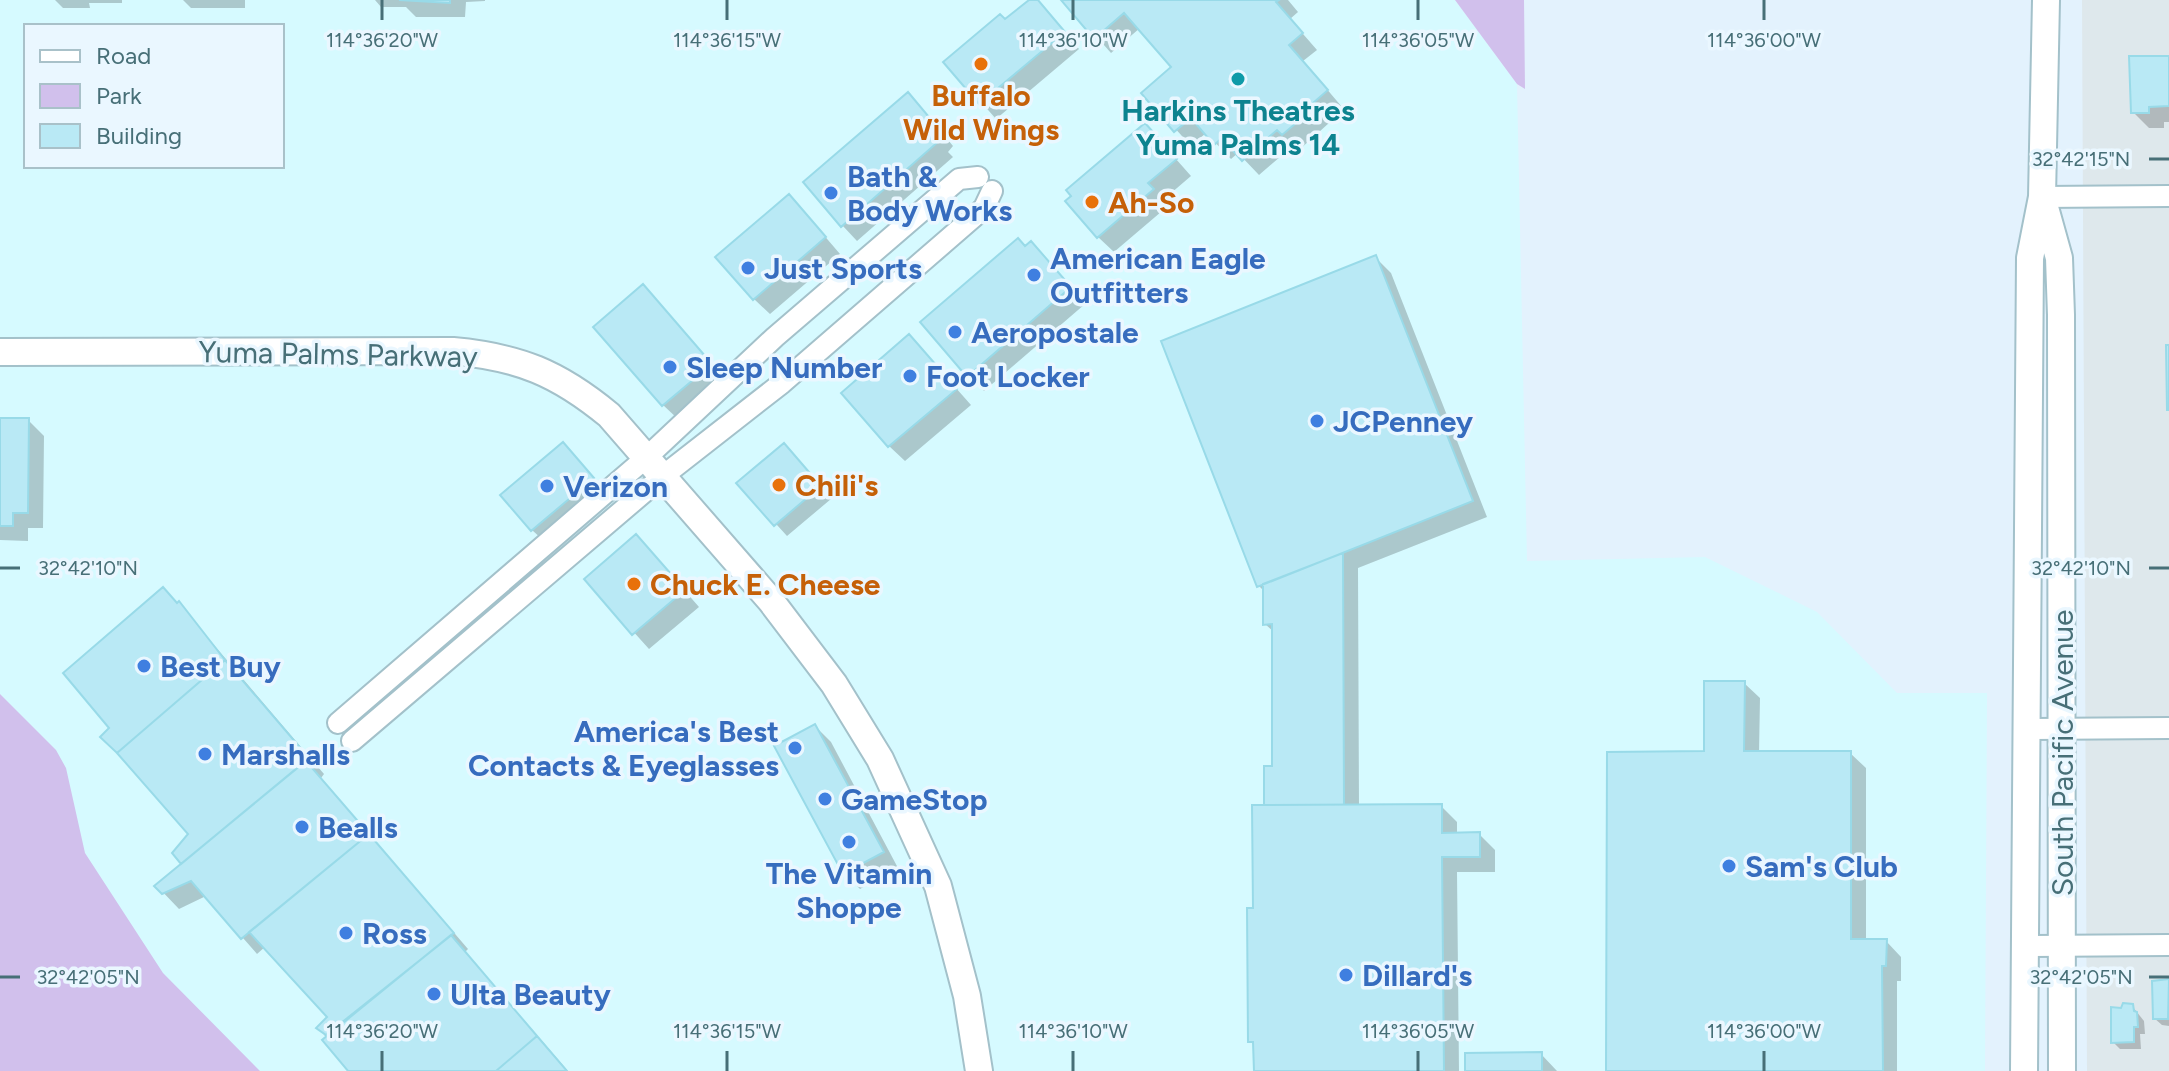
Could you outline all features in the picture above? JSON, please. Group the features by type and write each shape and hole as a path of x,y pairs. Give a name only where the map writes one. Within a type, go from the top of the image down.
{"street":[{"name":"South Pacific Avenue","path":"2024,1071 2030,258 2042,197 2046,0"},
{"path":"338,723 655,466 782,383 984,208 985,184 959,179 775,337 655,466 352,741"},
{"path":"2042,197 2169,196"},
{"name":"South Pacific Avenue","path":"2042,197 2060,272 2062,1071"},
{"name":"Yuma Palms Parkway","path":"0,352 453,351 485,354 538,368 580,391 609,415 771,601 834,684 880,759 938,886 967,996 979,1071"},
{"path":"2028,729 2169,728"},
{"path":"2023,946 2169,945"}],"shaded area":[{"path":"0,0 1455,0 1517,84 1527,561 1705,557 1817,612 1897,693 1987,693 1985,1071 0,1071"},
{"path":"2082,0 2169,0 2169,1071 2087,1071"}],"green space":[{"path":"1455,0 1524,0 1525,89 1517,84"},
{"path":"0,694 56,750 66,768 85,853 163,973 260,1071 0,1071"}],"building":[{"path":"399,0 450,0 450,3"},
{"path":"1029,0 1038,0 1065,32 979,104 943,62 1000,14 1005,19"},
{"name":"Harkins Theatres Yuma Palms 14","path":"1061,0 1279,0 1276,2 1303,33 1289,45 1328,90 1313,103 1315,107 1282,135 1277,130 1242,161 1222,138 1214,145 1191,118 1174,132 1141,93 1171,67 1124,13 1094,39"},
{"path":"2129,56 2169,56 2169,106 2149,107 2149,113 2131,113"},
{"path":"908,92 939,129 934,135 939,141 841,227 803,182"},
{"path":"1145,123 1177,159 1148,183 1154,189 1097,238 1065,201 1071,196 1066,190"},
{"path":"789,194 826,237 753,300 715,257"},
{"path":"1018,238 1025,246 1031,241 1071,287 967,377 920,322"},
{"name":"JCPenney","path":"1376,255 1473,501 1257,587 1161,341"},
{"path":"643,284 712,364 662,406 593,327"},
{"path":"909,334 957,389 888,447 841,393"},
{"path":"2166,345 2169,345 2169,410 2167,410"},
{"path":"0,418 29,418 28,513 13,513 13,526 0,526"},
{"name":"Verizon","path":"563,442 594,478 531,531 500,495"},
{"name":"Chili's","path":"784,443 821,486 774,526 736,483"},
{"name":"Chuck E. Cheese","path":"636,534 685,590 632,635 584,579"},
{"path":"1343,553 1344,805 1264,805 1264,766 1272,766 1272,624 1263,625 1263,584"},
{"name":"Best Buy","path":"163,587 177,603 179,601 225,660 117,753 100,737 109,728 63,673"},
{"path":"225,660 309,758 181,864 172,853 188,834 117,753"},
{"name":"Sam's Club","path":"1704,681 1745,681 1744,751 1851,751 1851,939 1887,939 1886,966 1882,966 1883,1071 1606,1071 1607,752 1704,751"},
{"path":"815,724 884,852 843,874 774,746"},
{"path":"306,761 369,834 241,939 191,881 162,894 154,886"},
{"name":"Dillard's","path":"1442,804 1442,833 1480,832 1480,857 1442,857 1444,1071 1254,1071 1253,1042 1248,1042 1247,908 1253,908 1252,805"},
{"path":"369,834 454,933 326,1035 316,1028 327,1017 249,932"},
{"path":"451,935 537,1036 496,1071 348,1071 322,1040"},
{"path":"2169,979 2168,1019 2153,1019 2152,981"},
{"path":"2123,1003 2133,1004 2137,1012 2138,1027 2134,1027 2134,1042 2111,1043 2111,1007 2121,1008"},
{"path":"537,1036 567,1071 496,1071"},
{"path":"1542,1052 1542,1071 1465,1071 1465,1053"}],"place":[{"name":"Buffalo Wild Wings","path":"981,64"},
{"name":"Harkins Theatres Yuma Palms 14","path":"1238,79"},
{"name":"Bath & Body Works","path":"831,193"},
{"name":"Ah-So","path":"1092,202"},
{"name":"Just Sports","path":"748,268"},
{"name":"American Eagle Outfitters","path":"1034,275"},
{"name":"Aeropostale","path":"955,332"},
{"name":"Sleep Number","path":"670,367"},
{"name":"Foot Locker","path":"910,376"},
{"name":"JCPenney","path":"1317,421"},
{"name":"Chili's","path":"779,485"},
{"name":"Verizon","path":"547,486"},
{"name":"Chuck E. Cheese","path":"634,584"},
{"name":"Best Buy","path":"144,666"},
{"name":"America's Best Contacts & Eyeglasses","path":"795,748"},
{"name":"Marshalls","path":"205,754"},
{"name":"GameStop","path":"825,799"},
{"name":"Bealls","path":"302,827"},
{"name":"The Vitamin Shoppe","path":"849,842"},
{"name":"Sam's Club","path":"1729,866"},
{"name":"Ross","path":"346,933"},
{"name":"Dillard's","path":"1346,975"},
{"name":"Ulta Beauty","path":"434,994"}]}
